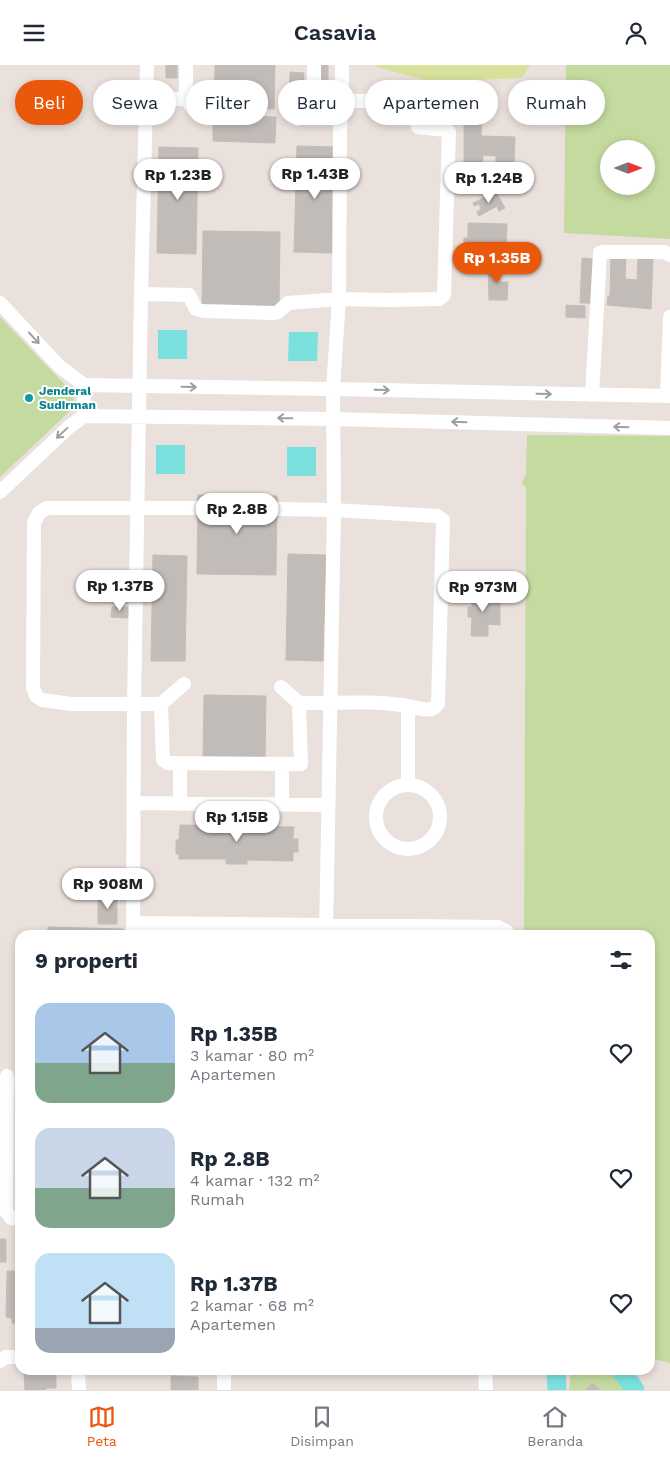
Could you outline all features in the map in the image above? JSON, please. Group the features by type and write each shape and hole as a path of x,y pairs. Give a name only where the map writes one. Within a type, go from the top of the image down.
{"lane":[{"path":"147,65 147,80"},
{"path":"186,65 186,80"},
{"path":"314,65 314,80"},
{"path":"342,65 342,80"},
{"path":"176,99 186,99"},
{"path":"140,294 190,295 196,309 204,311 274,313 278,312 288,303 339,299 439,299 444,295 450,135 446,130 418,127 417,104 413,101 355,101"},
{"path":"145,125 140,294 133,929 326,930 498,927 504,930"},
{"path":"326,930 334,510 333,389 339,299 340,125"},
{"path":"592,395 600,253 664,252 670,255"},
{"path":"0,303 59,365 84,385 668,396 670,317"},
{"path":"84,385 84,416"},
{"path":"0,492 69,427 84,416 334,419 670,428"},
{"path":"184,684 161,704 71,704 42,700 36,696 33,687 34,523 39,513 47,508 198,508"},
{"path":"277,509 437,516 443,520 438,704 430,710 375,703 299,703 281,687"},
{"path":"161,704 163,760 168,763 299,764 301,763 299,703"},
{"path":"408,706 408,785"},
{"path":"180,764 180,804"},
{"path":"282,764 282,805"},
{"path":"408,785 419,787 429,793 437,803 440,814 439,826 434,836 425,844 414,849 403,849 392,845 383,837 376,815 380,803 386,794 396,787 408,785"},
{"path":"134,803 328,805"},
{"path":"9,1076 6,1211 11,1218 15,1218"},
{"path":"0,1361 6,1357 15,1357"},
{"path":"78,1375 79,1390"},
{"path":"224,1375 224,1390"},
{"path":"485,1375 486,1390"}],"green space":[{"path":"376,65 530,65 522,78 477,80 425,80 376,67"},
{"path":"566,65 670,65 670,239 564,233 565,125 605,125 605,80 566,80"},
{"path":"0,317 70,390 74,400 71,410 0,477"},
{"path":"527,435 670,436 670,1363 655,1359 655,930 524,930 526,488 522,483 526,474"},
{"path":"570,1375 618,1375 627,1390 569,1390"}],"water":[{"path":"158,330 187,330 187,359 158,359"},
{"path":"289,332 318,332 317,361 288,361"},
{"path":"156,445 185,445 185,474 156,474"},
{"path":"287,447 316,447 316,476 287,476"}],"building":[{"path":"166,65 177,65 177,78 166,78"},
{"path":"215,65 275,65 274,109 268,109 268,80 215,80"},
{"path":"317,65 328,65 328,80 317,80"},
{"path":"290,72 304,73 304,80 290,80"},
{"path":"268,117 276,117 275,143 213,141 213,125 268,125"},
{"path":"464,125 482,125 481,136 515,137 513,190 464,189","holes":["483,155 496,156 496,172 482,171"]},
{"path":"297,146 335,147 333,253 294,252"},
{"path":"159,147 198,148 196,254 157,253"},
{"path":"496,192 505,208 499,211 497,206 479,216 477,212 481,209 479,204 474,206 473,203"},
{"path":"468,223 507,224 506,253 468,253 464,251 464,238 468,238"},
{"path":"203,231 280,232 279,309 202,308"},
{"path":"611,255 626,256 625,279 637,280 638,257 653,257 651,309 607,305 608,296 610,296"},
{"path":"582,258 593,259 591,303 580,303"},
{"path":"488,264 501,264 500,282 508,282 507,300 489,300"},
{"path":"566,305 585,306 585,318 566,317"},
{"path":"198,495 277,496 276,575 197,574"},
{"path":"288,554 326,555 323,661 286,660"},
{"path":"153,555 187,556 185,661 151,661"},
{"path":"472,591 489,591 489,603 500,603 500,625 488,624 488,636 471,636 472,617 468,617 468,607 472,607"},
{"path":"112,607 129,607 128,618 111,617"},
{"path":"204,695 266,696 265,758 203,757"},
{"path":"180,825 294,827 293,839 298,839 298,852 293,852 293,861 247,860 247,864 226,864 226,859 179,859 179,854 176,854 176,840 179,840"},
{"path":"98,896 117,896 117,924 98,924"},
{"path":"48,927 123,929 123,930 48,930"},
{"path":"0,1239 6,1239 6,1262 0,1262"},
{"path":"7,1271 15,1271 15,1323 12,1323 12,1318 6,1317"},
{"path":"24,1375 56,1375 56,1388 25,1390"},
{"path":"171,1376 198,1377 198,1390 171,1390"},
{"path":"592,1383 600,1390 586,1390"}],"waterway":[{"path":"556,1375 557,1390"},
{"path":"624,1375 635,1390"}],"tunnel":[{"path":"198,508 277,509"}],"place":[{"name":"Jenderal Sudirman","path":"29,398"}]}
